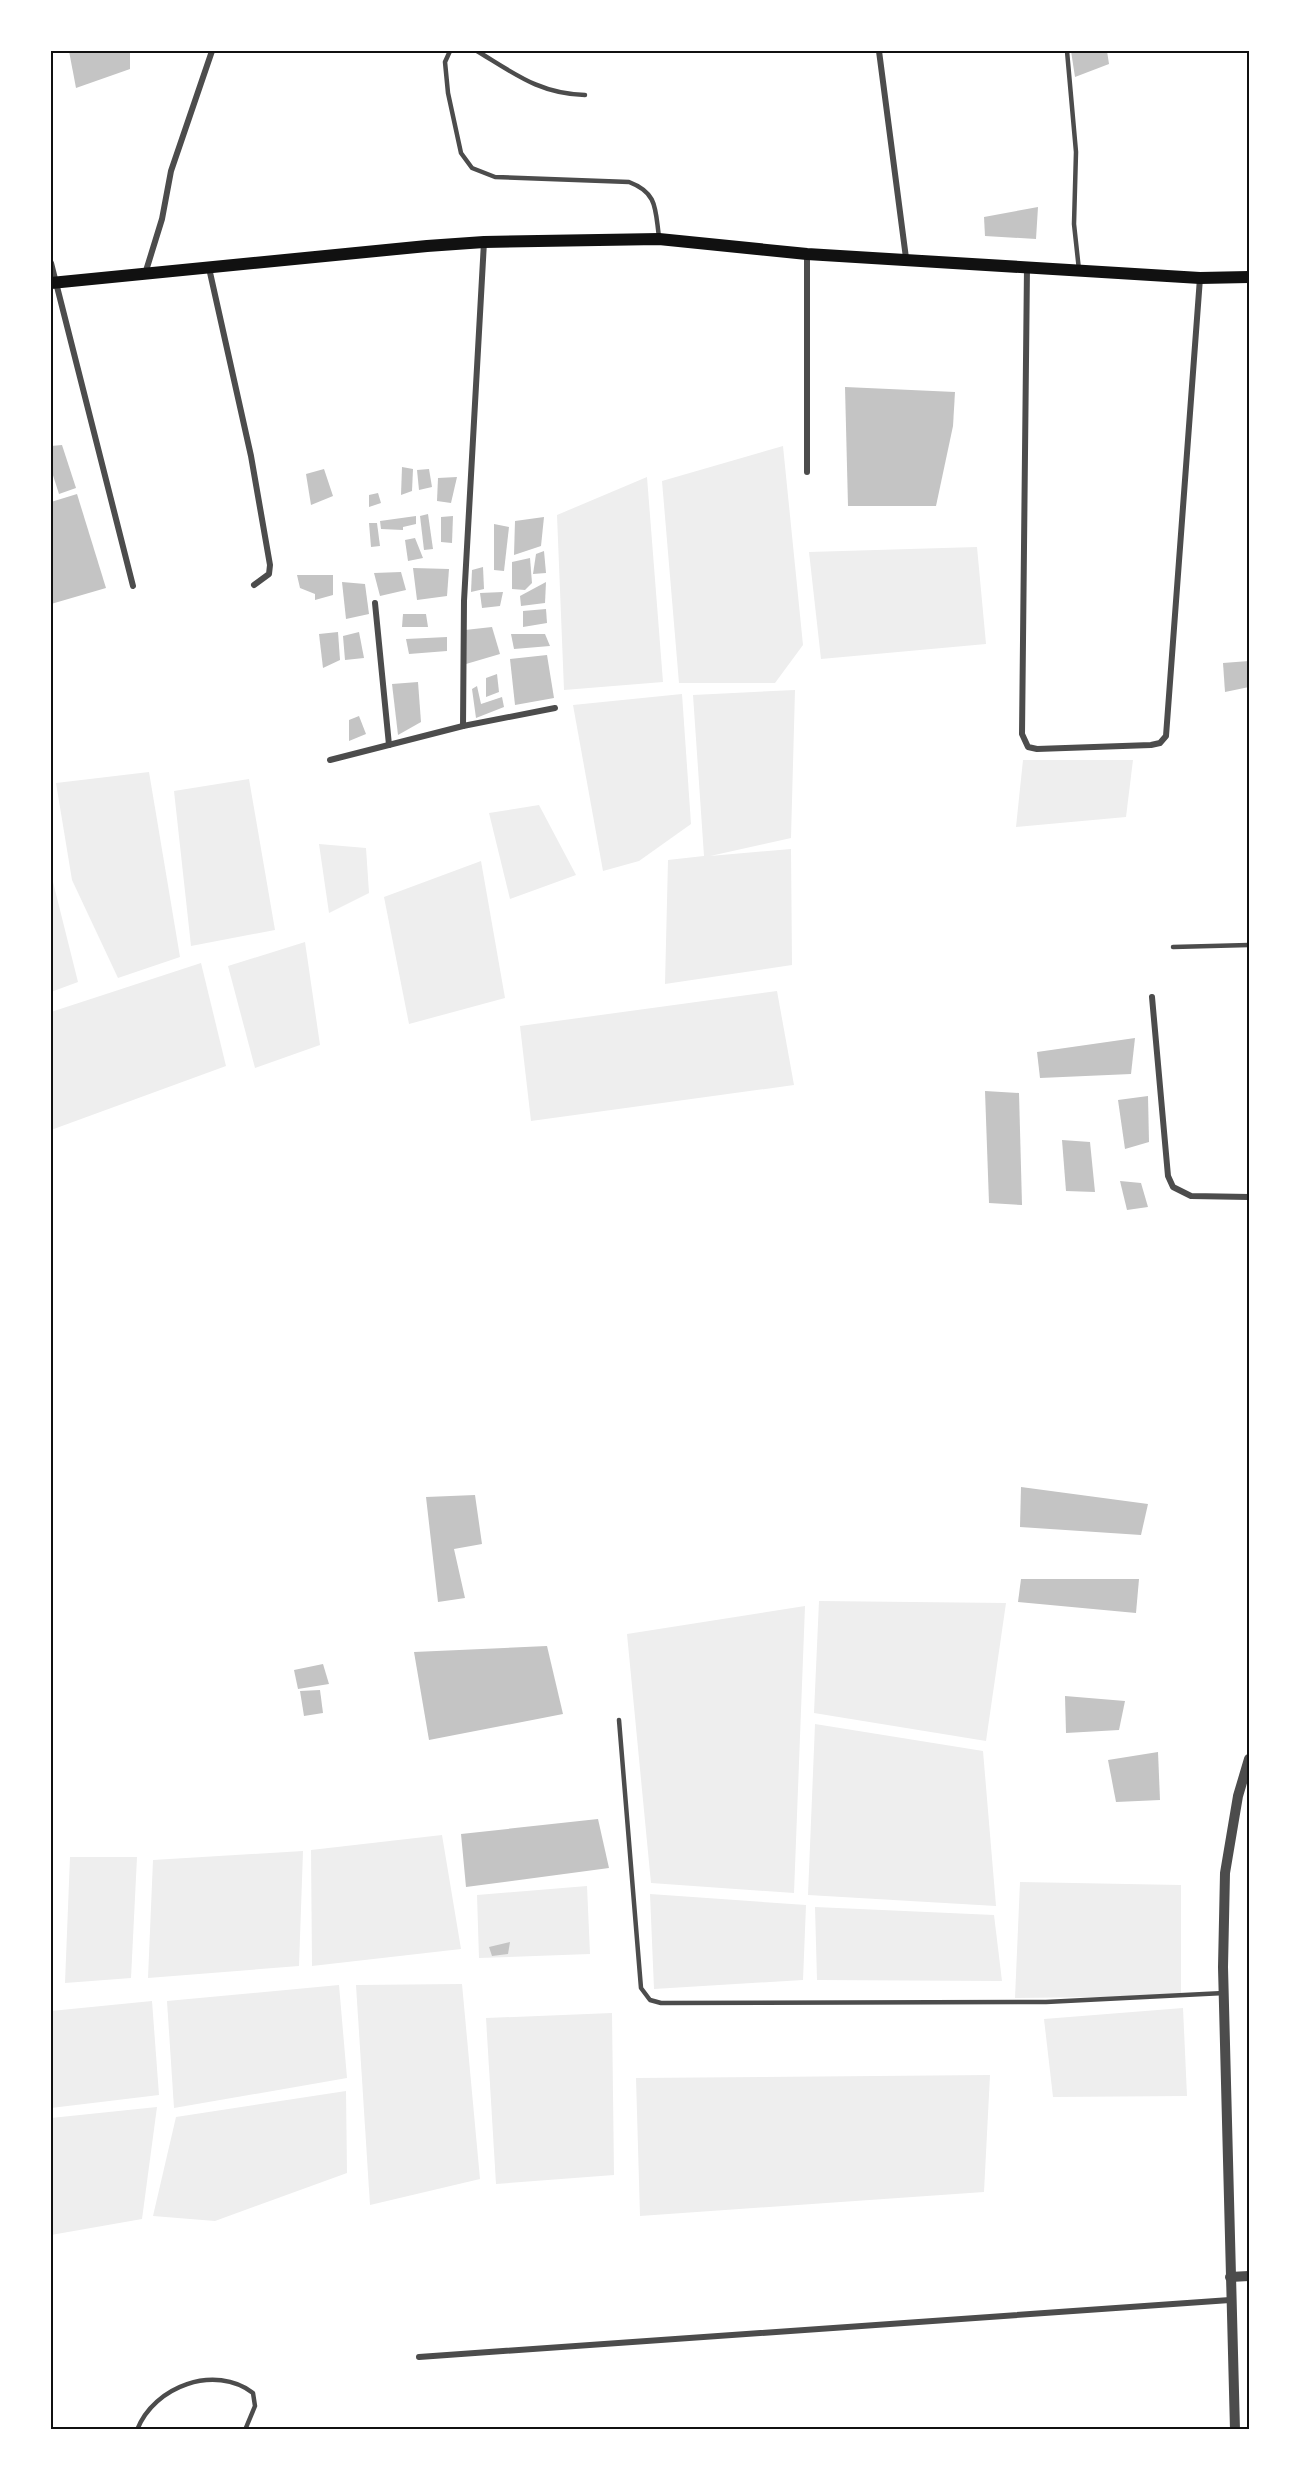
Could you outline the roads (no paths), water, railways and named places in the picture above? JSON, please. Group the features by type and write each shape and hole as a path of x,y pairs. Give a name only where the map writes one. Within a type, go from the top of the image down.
{"main road":[{"path":"53,283 484,242 659,239 807,254 906,258 1200,278 1249,277"}],"street":[{"path":"145,274 162,219 171,171 212,51"},
{"path":"879,51 906,258"},
{"path":"464,726 464,601 484,242"},
{"path":"807,254 807,472"},
{"path":"51,263 53,283 133,586"},
{"path":"209,267 251,456 270,565 269,574 254,585"},
{"path":"1027,267 1022,734 1028,747 1037,749 1157,744 1166,736 1200,278"},
{"path":"375,603 389,745"},
{"path":"330,760 464,726 555,708"},
{"path":"1152,997 1168,1176 1173,1187 1191,1196 1249,1197"},
{"path":"1235,2430 1224,1993 1225,1873 1238,1796 1249,1759"},
{"path":"1230,2277 1249,2276"},
{"path":"419,2357 1230,2300"}],"lane":[{"path":"450,51 445,62 447,93 461,153 472,168 495,177 629,182 645,189 653,199 659,239"},
{"path":"477,51 549,92 585,95"},
{"path":"1066,51 1077,152 1074,224 1079,270"},
{"path":"1173,947 1249,945"},
{"path":"619,1720 641,1988 650,2000 661,2003 1046,2002 1224,1993"},
{"path":"137,2430 156,2404 172,2388 207,2380 239,2384 253,2393 255,2406 245,2430"}]}
